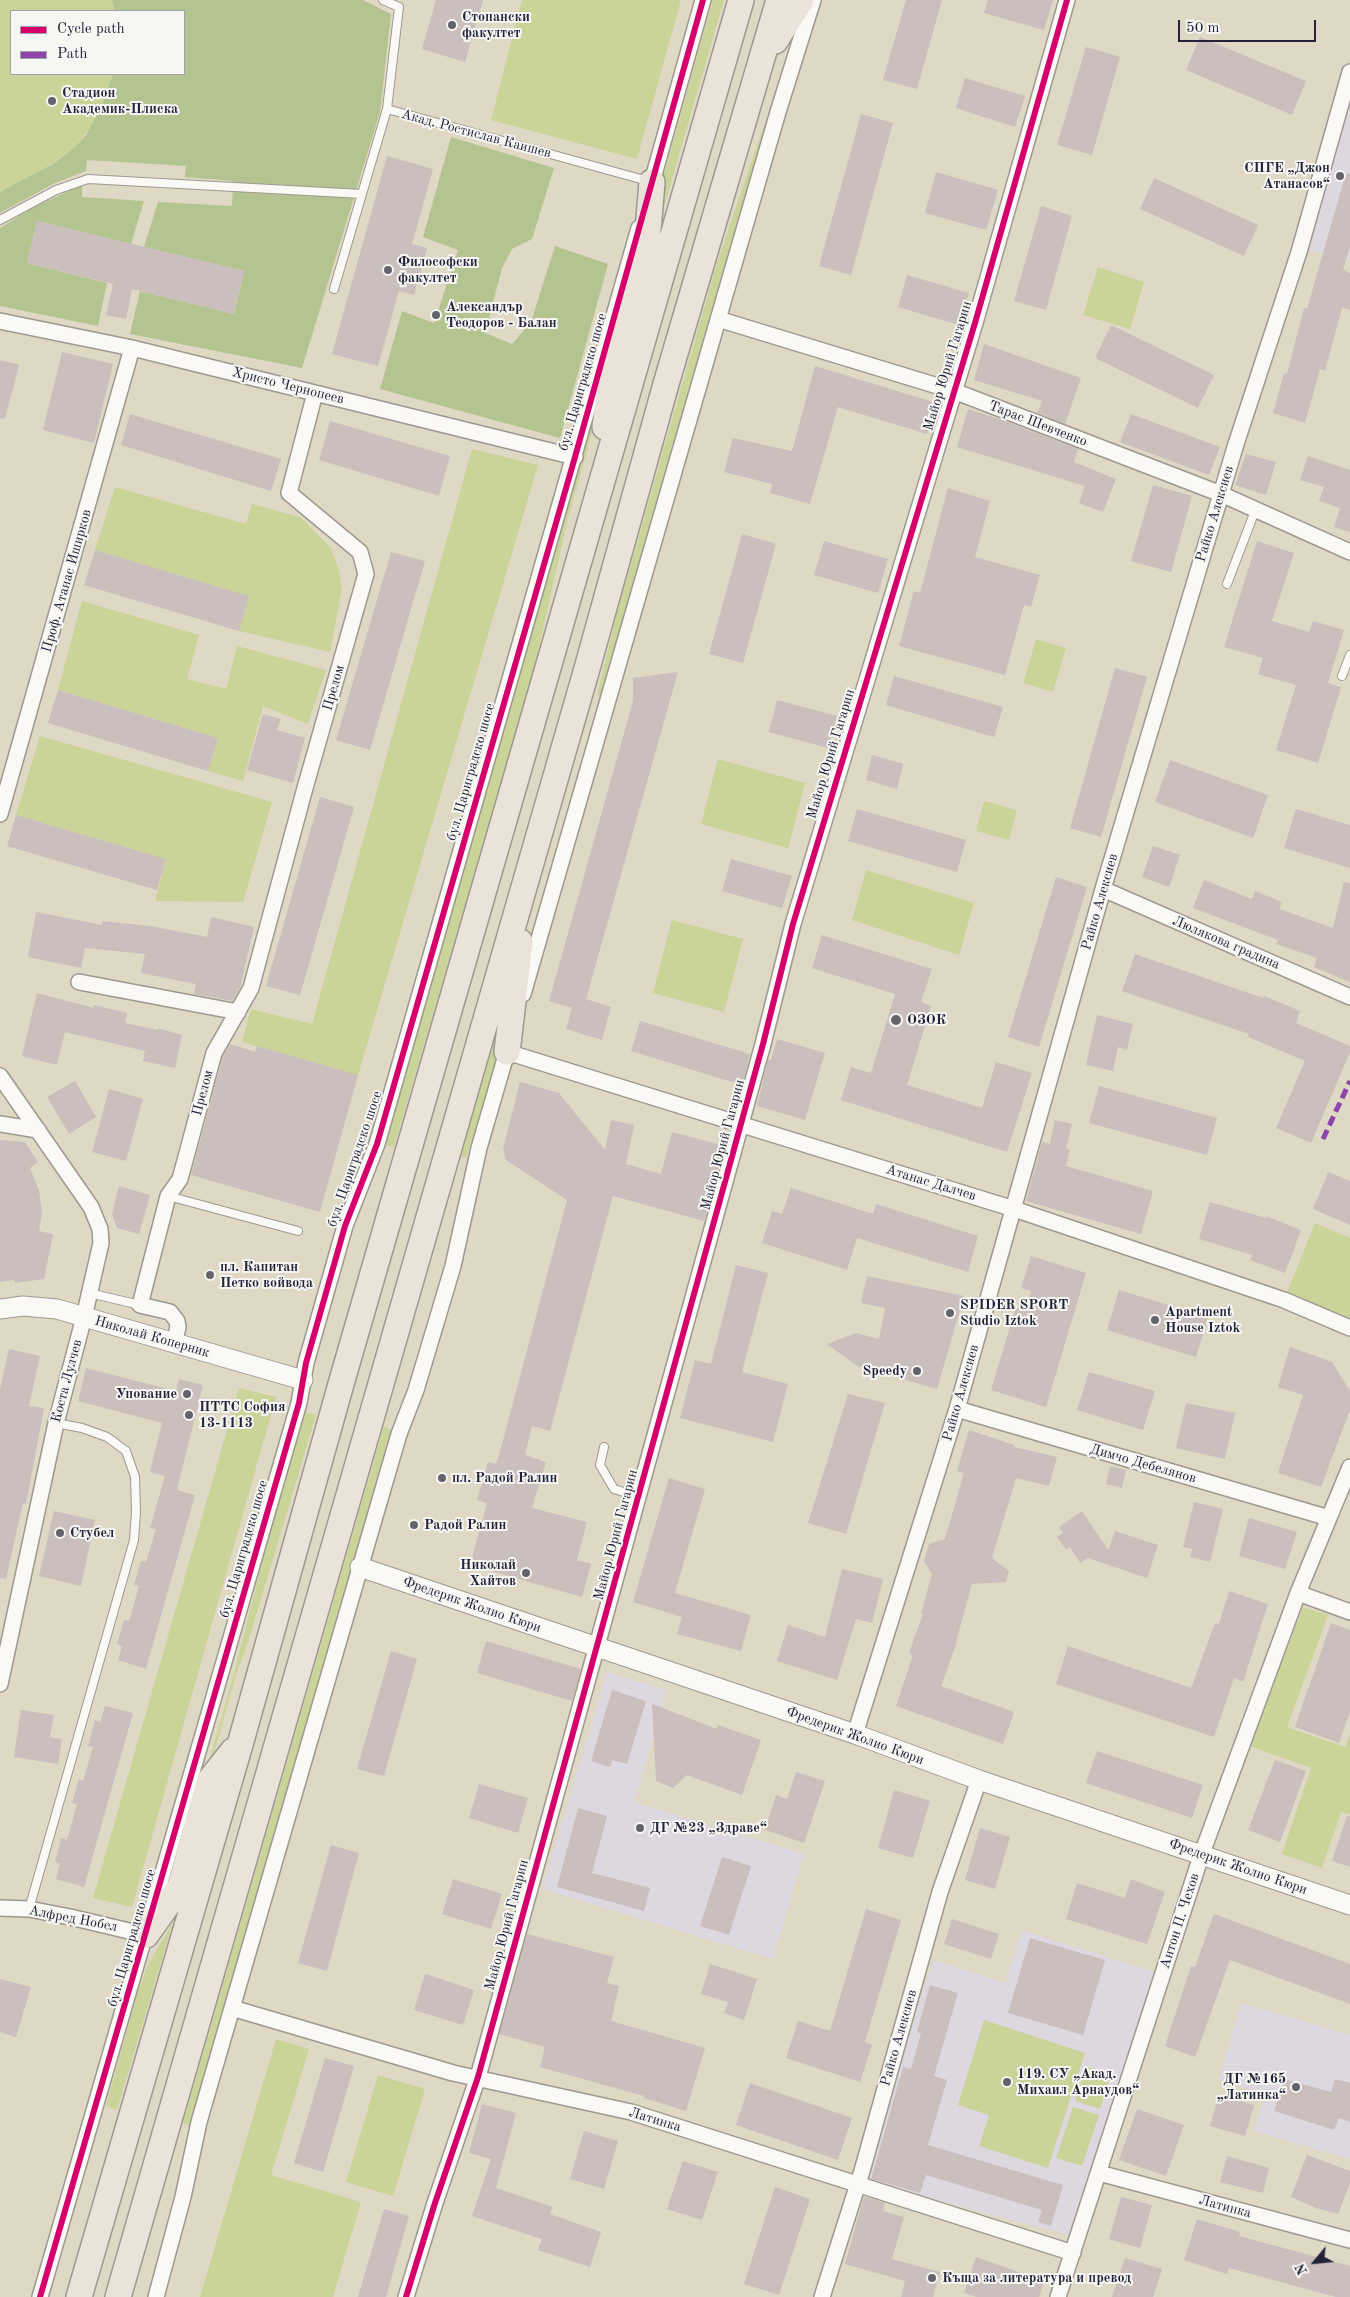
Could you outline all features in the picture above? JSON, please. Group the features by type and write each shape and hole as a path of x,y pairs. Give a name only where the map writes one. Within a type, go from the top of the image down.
{"highway":[{"path":"79,2297 241,1741 341,1384 741,0"},
{"path":"118,2297 666,384 779,0"},
{"path":"761,62 801,0"},
{"path":"596,502 609,393 645,266 652,182"},
{"path":"507,1052 528,870"},
{"path":"146,1934 180,1887 210,1780 241,1741"}],"street":[{"name":"бул. Цариградско шосе","path":"40,2297 299,1403 303,1380 345,1226 377,1144 575,457 703,0"},
{"path":"156,2297 183,2197 199,2122 399,1434 416,1390 452,1266 480,1148 507,1052 778,112 813,0"},
{"name":"Майор Юрий Гагарин","path":"406,2297 435,2203 478,2077 741,1124 793,924 954,391 1067,0"},
{"name":"Райко Алексиев","path":"855,1734 957,1409 1103,890 1221,494 1299,252 1350,72"},
{"name":"Тарас Шевченко","path":"718,319 954,391 1221,494 1255,511 1350,552"},
{"name":"Христо Чернопеев","path":"0,321 132,348 575,457"},
{"name":"Проф. Атанас Иширков","path":"0,814 132,348"},
{"name":"Прелом","path":"168,1196 180,1179 214,1053 251,988 366,574 360,552 288,493 315,393"},
{"name":"Люлякова градина","path":"1103,890 1350,997"},
{"path":"79,982 238,1012"},
{"name":"Атанас Далчев","path":"507,1052 1014,1209 1284,1300 1350,1328"},
{"name":"Коста Лулчев","path":"0,1076 91,1207 100,1229 101,1243 84,1318 56,1423 0,1684"},
{"path":"0,1124 38,1130"},
{"path":"168,1196 140,1305 170,1312 177,1321 178,1327 174,1344"},
{"name":"Николай Коперник","path":"0,1309 23,1306 44,1308 303,1380"},
{"name":"Димчо Дебелянов","path":"957,1409 1329,1518"},
{"name":"Антон П. Чехов","path":"1058,2297 1201,1856 1298,1593 1350,1467"},
{"name":"Фредерик Жолио Кюри","path":"360,1567 855,1734 979,1780 1350,1905"},
{"path":"1298,1593 1350,1612"},
{"name":"Райко Алексиев","path":"822,2297 858,2184 940,1892 979,1780"},
{"name":"Алфред Нобел","path":"0,1908 29,1909 146,1934"},
{"name":"Латинка","path":"232,2008 415,2063 631,2112 1073,2253"},
{"name":"Латинка","path":"1099,2173 1350,2240"}],"lane":[{"name":"Акад. Ростислав Каишев","path":"383,0 399,7 387,110 652,182"},
{"path":"334,289 387,110"},
{"path":"0,220 48,194 88,178 362,194"},
{"path":"1227,584 1255,511"},
{"path":"1342,676 1350,654"},
{"path":"168,1196 298,1231"},
{"path":"89,1293 140,1305"},
{"path":"29,1909 134,1540 136,1512 135,1477 126,1451 107,1437 82,1428 56,1423"},
{"path":"604,1447 600,1465 614,1489 639,1497"}],"shaded area":[{"name":"СПГЕ „Джон Атанасов“","path":"1350,101 1350,261 1309,250"},
{"name":"ДГ №23 „Здраве“","path":"607,1672 667,1690 634,1802 804,1854 773,1959 542,1889"},
{"name":"119. СУ „Акад. Михаил Арнаудов“","path":"1022,1930 1154,1972 1073,2236 863,2181 933,1960 1005,1983"},
{"name":"ДГ №165 „Латинка“","path":"1241,2003 1350,2035 1350,2159 1254,2131 1265,2094 1219,2080"}],"green space":[{"name":"Стадион Академик-Плиска","path":"0,0 112,0 114,10 10,10 10,75 113,75 107,94 95,121 76,146 41,172 0,192"},
{"path":"112,0 363,0 391,14 380,112 302,368 130,334 140,291 234,314 244,271 144,247 158,202 232,206 233,181 185,177 186,166 87,160 86,171 55,183 0,213 0,192 53,164 76,146 86,135 101,108 113,75 185,75 185,10 114,10"},
{"path":"522,0 681,0 637,159 491,120"},
{"path":"713,0 724,0 661,217 658,196"},
{"path":"766,127 724,266 602,698 597,696 616,616 716,266 763,128"},
{"path":"451,137 554,168 532,239 512,249 502,268 485,333 512,344 531,322 555,246 608,264 560,438 380,389 402,311 434,323 458,250 423,237"},
{"path":"82,185 82,197 144,201 131,244 37,221 27,263 107,283 98,326 0,306 0,228 34,207"},
{"path":"638,264 640,264 568,518 534,669 394,1147 383,1144"},
{"path":"1098,267 1144,282 1130,329 1083,315"},
{"path":"472,449 538,465 358,1075 242,1042 251,1009 312,1024"},
{"path":"115,487 246,524 252,504 300,517 331,548 339,571 342,589 330,652 239,631 249,596 95,550"},
{"path":"82,601 199,635 187,679 226,689 237,646 326,670 308,724 263,706 243,781 208,771 218,738 58,690"},
{"path":"1036,639 1066,648 1053,692 1023,683"},
{"path":"40,736 272,802 243,902 155,901 166,859 16,815"},
{"path":"718,759 805,783 788,848 701,824"},
{"path":"984,801 1017,810 1009,840 976,831"},
{"path":"866,870 974,903 959,955 852,920"},
{"path":"672,920 743,939 724,1012 653,993"},
{"path":"493,1036 498,1053 497,1059 466,1158 458,1155"},
{"path":"1315,1223 1350,1238 1350,1328 1284,1300"},
{"path":"239,1388 276,1397 132,1907 93,1898"},
{"path":"305,1412 316,1415 247,1646 237,1671 180,1874 177,1873 233,1677 272,1524"},
{"path":"384,1426 391,1430 192,2126 183,2123"},
{"path":"1303,1607 1328,1615 1287,1727 1345,1747 1350,1734 1350,1814 1341,1812 1322,1868 1282,1854 1311,1768 1250,1746"},
{"path":"173,1922 117,2110 106,2106 139,1988 148,1965"},
{"path":"984,2020 1085,2053 1048,2168 979,2146 989,2115 958,2105"},
{"path":"276,2039 309,2049 271,2175 361,2202 333,2297 200,2297"},
{"path":"1086,2066 1111,2074 1100,2109 1075,2101"},
{"path":"378,2075 425,2089 393,2196 346,2182"},
{"path":"1073,2107 1099,2115 1082,2166 1056,2158"}],"building":[{"name":"Стопански факултет","path":"436,0 483,0 465,62 422,49"},
{"path":"906,0 942,0 917,89 883,80"},
{"path":"988,0 1053,0 1044,30 984,13"},
{"path":"1200,37 1306,81 1292,115 1186,70"},
{"path":"1086,47 1120,57 1092,155 1057,145"},
{"path":"965,78 1025,96 1015,127 956,108"},
{"path":"861,114 893,123 851,275 819,266"},
{"name":"Философски факултет","path":"387,156 433,169 412,244 427,248 414,295 399,291 378,366 332,354"},
{"path":"936,172 998,190 986,230 925,213"},
{"path":"1346,173 1350,174 1350,247 1343,270 1350,273 1350,310 1342,308 1325,371 1320,369 1305,423 1273,413 1284,373 1287,374 1304,308 1307,309"},
{"path":"1154,178 1258,225 1244,256 1140,209"},
{"path":"1041,206 1072,216 1046,310 1014,301"},
{"path":"37,221 244,271 234,314 132,289 126,319 106,315 113,284 27,263"},
{"path":"907,275 969,293 959,325 898,307"},
{"path":"1111,325 1214,375 1198,408 1095,358"},
{"path":"984,344 1081,378 1065,424 1037,413 1042,401 974,380"},
{"path":"62,352 113,364 94,443 43,430"},
{"path":"0,360 19,365 5,419 0,418"},
{"path":"815,366 936,403 927,434 838,407 810,504 770,493 772,484 724,472 733,438 792,451"},
{"path":"968,409 1078,449 1074,462 1116,479 1103,512 1079,503 1085,486 957,447"},
{"path":"130,414 281,459 271,491 121,445"},
{"path":"1131,414 1220,447 1209,475 1120,442"},
{"path":"330,421 450,456 439,496 319,460"},
{"path":"1246,454 1276,462 1266,495 1235,485"},
{"path":"1308,456 1350,470 1350,532 1334,527 1340,508 1319,501 1324,487 1300,480"},
{"path":"1153,485 1192,496 1171,572 1131,561"},
{"path":"948,488 990,501 975,557 1040,575 1031,607 1024,605 1005,675 899,646 914,591 920,593"},
{"path":"742,534 776,544 743,663 709,654"},
{"path":"824,541 888,559 878,593 814,575"},
{"path":"1257,541 1294,553 1272,621 1309,632 1313,621 1344,630 1328,683 1341,687 1318,763 1276,750 1296,685 1258,674 1263,658 1224,647"},
{"path":"95,550 249,596 239,631 84,585"},
{"path":"391,552 425,561 370,750 336,740"},
{"path":"1115,668 1147,677 1101,837 1070,828"},
{"path":"678,672 586,999 611,1007 602,1040 566,1029 572,1008 549,1001 633,701 633,678"},
{"path":"894,676 1003,707 994,737 886,705"},
{"path":"58,690 218,738 208,771 48,723"},
{"path":"777,700 837,716 828,748 769,732"},
{"path":"263,714 281,719 277,730 305,738 293,783 247,770"},
{"path":"872,755 903,764 897,789 866,780"},
{"path":"1170,760 1268,795 1253,838 1155,802"},
{"path":"320,797 354,807 300,995 266,986"},
{"path":"857,809 966,840 957,872 848,841"},
{"path":"1296,809 1350,825 1350,868 1284,848"},
{"path":"16,815 166,859 157,890 7,846"},
{"path":"1153,846 1180,855 1169,887 1142,877"},
{"path":"731,859 792,876 782,908 722,891"},
{"path":"1056,877 1087,887 1039,1047 1008,1037"},
{"path":"1204,880 1252,899 1255,891 1282,902 1279,909 1333,928 1344,882 1350,883 1350,982 1314,967 1317,958 1276,944 1278,940 1193,908"},
{"path":"36,912 102,925 102,921 150,926 207,937 211,917 254,927 240,988 233,1001 194,994 196,984 141,973 145,954 85,948 81,968 28,957"},
{"path":"822,935 932,969 921,1002 931,1006 907,1085 982,1108 996,1062 1032,1073 1007,1152 841,1100 851,1067 871,1073 895,994 812,968"},
{"path":"1135,954 1263,998 1264,996 1300,1011 1296,1023 1350,1046 1350,1052 1311,1143 1276,1128 1305,1061 1248,1037 1249,1034 1122,991"},
{"path":"37,993 94,1008 94,1005 127,1013 125,1023 158,1030 158,1028 182,1035 175,1068 143,1061 145,1051 65,1032 57,1065 22,1056"},
{"path":"1097,1015 1133,1024 1127,1050 1118,1047 1113,1071 1086,1065"},
{"path":"640,1021 750,1054 742,1085 631,1051"},
{"path":"777,1039 825,1053 805,1120 757,1106 768,1060 771,1060"},
{"path":"230,1044 255,1052 257,1046 358,1075 320,1212 191,1175 223,1056"},
{"path":"75,1081 96,1117 69,1134 47,1097"},
{"path":"520,1082 559,1093 605,1150 611,1120 634,1125 626,1164 661,1174 672,1132 725,1146 704,1221 613,1196 550,1431 532,1426 525,1455 546,1462 532,1508 587,1522 577,1560 591,1564 582,1597 470,1565 487,1503 477,1500 488,1462 496,1464 501,1448 567,1200 506,1160 503,1149"},
{"path":"1099,1086 1217,1118 1207,1155 1089,1123"},
{"path":"109,1089 143,1099 126,1161 92,1152"},
{"path":"1055,1120 1072,1124 1066,1149 1070,1150 1066,1166 1153,1191 1141,1234 1026,1201 1042,1142 1050,1144"},
{"path":"0,1140 25,1142 38,1162 30,1168 39,1190 42,1213 39,1231 53,1234 44,1279 15,1283 14,1280 0,1282"},
{"path":"1328,1172 1350,1181 1350,1225 1313,1209"},
{"path":"119,1186 150,1195 139,1234 117,1228 112,1214"},
{"path":"791,1188 873,1214 876,1204 978,1236 968,1272 857,1238 847,1270 762,1243 772,1211 782,1214"},
{"path":"1210,1202 1266,1218 1266,1216 1301,1230 1285,1273 1250,1260 1252,1255 1199,1239"},
{"path":"1031,1256 1086,1273 1046,1407 991,1390 1016,1307 1026,1309 1031,1291 1021,1288"},
{"path":"736,1265 768,1273 742,1372 788,1384 773,1442 680,1418 695,1360 711,1364"},
{"path":"867,1276 964,1296 937,1389 857,1366 827,1344 856,1333 879,1339 885,1308 861,1303"},
{"path":"1119,1290 1208,1317 1196,1357 1107,1330"},
{"path":"1290,1347 1332,1362 1350,1391 1350,1410 1321,1487 1278,1473 1303,1395 1278,1387"},
{"path":"9,1349 40,1356 29,1406 44,1408 26,1504 23,1503 6,1579 0,1578 0,1389"},
{"path":"86,1368 176,1391 179,1379 203,1385 177,1490 195,1495 146,1669 118,1660 122,1646 117,1644 124,1620 129,1621 139,1586 134,1585 141,1561 146,1562 156,1529 150,1528 165,1476 150,1472 162,1423 78,1401"},
{"path":"1089,1372 1155,1391 1143,1430 1077,1410"},
{"path":"848,1394 885,1403 846,1534 808,1523"},
{"path":"1186,1403 1235,1413 1225,1459 1176,1448"},
{"path":"969,1430 1014,1445 1014,1447 1057,1457 1049,1486 1016,1478 992,1558 1009,1571 1006,1582 972,1584 957,1642 941,1686 1014,1712 1003,1744 896,1706 913,1655 909,1653 923,1614 921,1613 932,1574 924,1561 929,1544 945,1539 964,1473 957,1471"},
{"path":"1110,1466 1126,1470 1122,1488 1106,1484"},
{"path":"669,1478 705,1489 675,1593 751,1615 741,1651 677,1634 682,1617 633,1602"},
{"path":"1194,1502 1223,1509 1210,1562 1190,1557 1192,1549 1183,1547"},
{"path":"54,1511 95,1520 81,1586 39,1576"},
{"path":"1082,1511 1108,1550 1115,1531 1158,1545 1147,1578 1088,1558 1080,1563 1070,1547 1066,1550 1057,1537 1063,1533 1059,1527"},
{"path":"1249,1518 1297,1532 1285,1569 1239,1556"},
{"path":"842,1569 883,1579 872,1623 856,1619 837,1680 777,1661 788,1625 825,1637"},
{"path":"1229,1591 1268,1604 1243,1682 1234,1678 1214,1737 1056,1684 1068,1646 1191,1688 1215,1623 1219,1624"},
{"path":"1331,1623 1350,1630 1350,1712 1339,1743 1295,1727"},
{"path":"486,1641 581,1669 572,1701 477,1673"},
{"path":"391,1651 417,1659 384,1776 357,1769"},
{"path":"612,1690 646,1701 627,1764 612,1760 610,1767 591,1761"},
{"path":"652,1704 717,1729 718,1725 761,1740 742,1795 687,1775 673,1788 656,1781"},
{"path":"105,1706 133,1713 84,1887 56,1879 60,1864 55,1862 61,1838 67,1840 77,1804 72,1803 79,1779 83,1781 93,1747 88,1746 95,1720 100,1722"},
{"path":"21,1710 54,1715 50,1737 62,1739 58,1764 14,1757"},
{"path":"1097,1751 1203,1785 1192,1818 1086,1783"},
{"path":"1275,1760 1306,1771 1280,1842 1248,1830"},
{"path":"796,1772 825,1781 804,1843 765,1830 776,1795 787,1799"},
{"path":"479,1784 528,1798 518,1833 469,1818"},
{"path":"894,1790 930,1801 913,1858 878,1848"},
{"path":"578,1808 607,1816 592,1873 650,1888 644,1911 557,1887"},
{"path":"1347,1816 1350,1816 1350,1867 1332,1861"},
{"path":"980,1828 1010,1837 995,1889 965,1880"},
{"path":"331,1845 359,1853 327,1971 298,1963"},
{"path":"722,1857 751,1866 729,1935 700,1926"},
{"path":"453,1879 502,1894 491,1929 442,1914"},
{"path":"1131,1879 1165,1892 1147,1944 1066,1919 1077,1883 1125,1898"},
{"path":"866,1909 901,1920 865,2042 872,2045 860,2082 786,2058 798,2021 830,2031"},
{"path":"1214,1914 1350,1964 1350,2004 1230,1960 1195,2057 1165,2046 1191,1966 1195,1967"},
{"path":"952,1919 999,1934 991,1959 944,1944"},
{"path":"527,1934 614,1957 607,1983 619,1986 611,2021 705,2048 686,2111 644,2098 644,2096 540,2067 545,2047 499,2034"},
{"path":"1030,1938 1105,1960 1083,2035 1008,2013"},
{"path":"710,1964 757,1979 744,2020 724,2013 728,2002 701,1994"},
{"path":"425,1974 474,1990 463,2025 414,2010"},
{"path":"0,1979 31,1987 16,2037 0,2032"},
{"path":"930,1985 958,1993 934,2076 947,2080 928,2145 1063,2185 1051,2226 1038,2222 1042,2210 926,2175 920,2193 871,2179 903,2067 911,2069 921,2033 917,2032"},
{"path":"325,2058 354,2066 323,2172 294,2163"},
{"path":"1284,2079 1331,2092 1335,2079 1350,2083 1350,2122 1339,2118 1334,2130 1274,2111"},
{"path":"750,2083 852,2118 838,2160 736,2125"},
{"path":"1219,2095 1254,2105 1245,2136 1210,2126"},
{"path":"482,2104 516,2113 496,2188 553,2207 550,2214 601,2232 590,2267 538,2250 542,2239 472,2216 491,2159 469,2153"},
{"path":"1137,2109 1184,2125 1166,2176 1119,2160"},
{"path":"584,2131 618,2141 604,2189 570,2179"},
{"path":"1307,2155 1350,2171 1350,2183 1338,2214 1316,2208 1291,2197"},
{"path":"1227,2156 1269,2168 1263,2193 1220,2182"},
{"path":"683,2161 718,2172 702,2220 667,2209"},
{"path":"775,2187 810,2199 779,2295 744,2284"},
{"path":"865,2197 885,2203 883,2211 904,2217 892,2259 940,2272 933,2297 901,2297 905,2281 845,2264"},
{"path":"1121,2197 1152,2205 1140,2248 1109,2239"},
{"path":"384,2209 409,2216 386,2297 358,2297"},
{"path":"1197,2219 1240,2232 1239,2236 1350,2266 1350,2297 1336,2297 1229,2268 1227,2274 1184,2260"},
{"path":"976,2257 1044,2281 1039,2297 977,2297 964,2293"},
{"path":"1125,2258 1162,2269 1153,2297 1112,2297"}],"marked path":[{"path":"1323,1139 1350,1081"}],"cycle path":[{"path":"40,2297 299,1403 306,1363 345,1226 377,1144 575,457 703,0"},
{"path":"406,2297 435,2203 478,2077 763,1044 793,924 975,323 1067,0"}],"place":[{"name":"Стопански факултет","path":"452,25"},
{"name":"Стадион Академик-Плиска","path":"52,101"},
{"name":"СПГЕ „Джон Атанасов“","path":"1340,176"},
{"name":"Философски факултет","path":"388,270"},
{"name":"Александър Теодоров - Балан","path":"436,315"},
{"name":"ОЗОК","path":"896,1020"},
{"name":"пл. Капитан Петко войвода","path":"210,1275"},
{"name":"SPIDER SPORT Studio Iztok","path":"950,1313"},
{"name":"Apartment House Iztok","path":"1155,1320"},
{"name":"Speedy","path":"917,1371"},
{"name":"Упование","path":"187,1394"},
{"name":"ПТТС София 13-1113","path":"189,1415"},
{"name":"пл. Радой Ралин","path":"442,1478"},
{"name":"Радой Ралин","path":"414,1525"},
{"name":"Стубел","path":"60,1533"},
{"name":"Николай Хайтов","path":"526,1573"},
{"name":"ДГ №23 „Здраве“","path":"640,1828"},
{"name":"119. СУ „Акад. Михаил Арнаудов“","path":"1007,2082"},
{"name":"ДГ №165 „Латинка“","path":"1296,2087"},
{"name":"Къща за литература и превод","path":"932,2278"}]}
